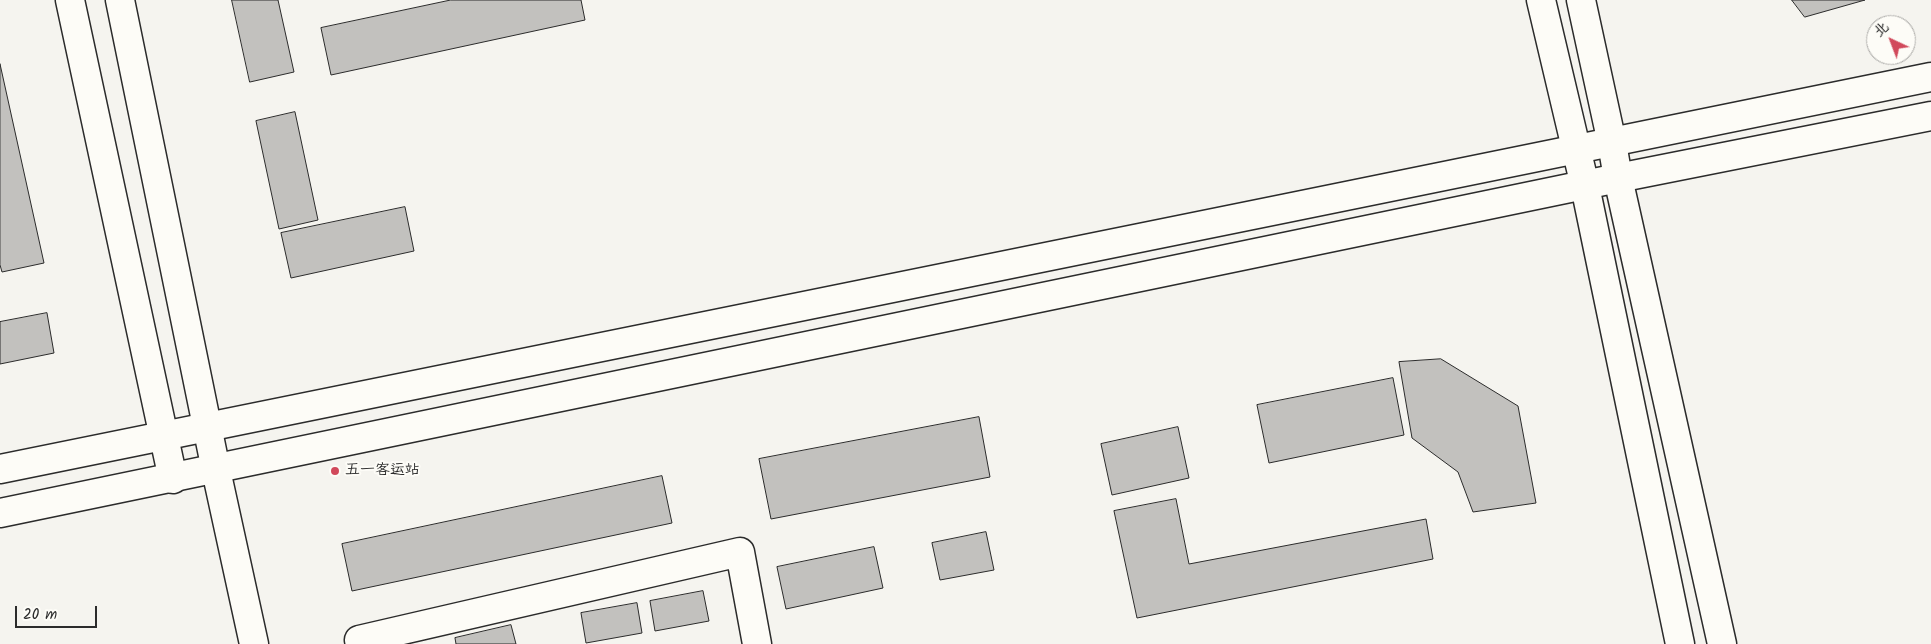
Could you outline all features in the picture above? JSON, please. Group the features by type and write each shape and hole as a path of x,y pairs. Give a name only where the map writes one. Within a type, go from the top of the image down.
{"main road":[{"path":"70,0 172,479"},
{"path":"120,0 216,470 254,644"},
{"path":"1541,0 1584,186 1680,644"},
{"path":"1581,0 1618,178 1722,644"},
{"path":"0,468 1612,144 1931,78"},
{"path":"0,513 216,470 1618,178 1931,116"},
{"path":"360,644 359,640 740,552 756,644"}],"building":[{"path":"232,0 278,0 294,72 250,82"},
{"path":"451,0 581,0 585,20 331,75 321,28"},
{"path":"1792,0 1865,0 1805,17"},
{"path":"0,64 44,263 2,272 0,265"},
{"path":"295,112 318,220 279,229 256,121"},
{"path":"405,207 414,251 291,278 281,233"},
{"path":"47,313 54,353 0,364 0,322"},
{"path":"1441,359 1518,406 1536,503 1473,512 1458,472 1412,438 1399,362"},
{"path":"1393,378 1404,435 1269,463 1257,405"},
{"path":"979,417 990,477 771,519 759,459"},
{"path":"1178,427 1189,478 1112,495 1101,444"},
{"path":"662,476 672,523 352,591 342,544"},
{"path":"1176,499 1189,564 1426,519 1433,559 1137,618 1114,511"},
{"path":"986,532 994,570 940,580 932,543"},
{"path":"874,547 883,588 786,609 777,567"},
{"path":"703,591 709,621 655,631 650,601"},
{"path":"637,603 642,633 586,643 581,613"},
{"path":"511,625 516,644 456,644 455,638"}],"place":[{"name":"五一客运站","path":"335,471"}]}
